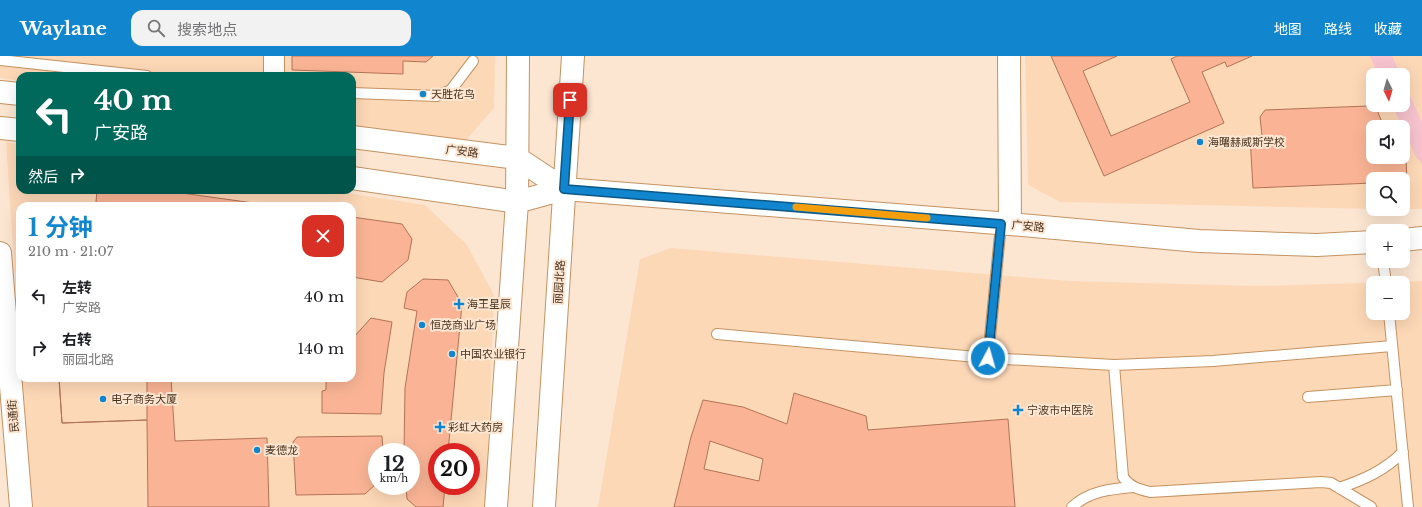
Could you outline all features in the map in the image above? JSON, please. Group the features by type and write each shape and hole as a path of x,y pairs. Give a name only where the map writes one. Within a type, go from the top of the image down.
{"street":[{"path":"274,56 274,72"},
{"path":"496,507 517,202 518,56"},
{"name":"丽园北路","path":"544,507 573,56"},
{"path":"1006,224 1009,56"},
{"path":"0,92 16,94"},
{"path":"0,128 16,130"},
{"name":"广安路","path":"356,138 517,158 564,189"},
{"name":"广安路","path":"356,179 517,202 564,189 1199,241 1317,245 1366,242"},
{"path":"1410,239 1422,238"},
{"name":"民通街","path":"0,253 21,507"}],"lane":[{"path":"0,60 111,72"},
{"path":"356,93 437,96 451,90 473,61"},
{"path":"988,358 1006,224"},
{"path":"1390,320 1408,507"},
{"path":"717,334 988,358 1114,365 1213,361 1392,346"},
{"path":"1114,365 1123,477 1128,484 1133,487 1150,492 1321,482 1331,483 1371,507"},
{"path":"1308,397 1396,390"},
{"path":"1339,488 1360,481 1380,471 1391,464 1403,452"},
{"path":"1072,507 1079,501 1108,489 1133,487"}],"shaded area":[{"name":"天胜花鸟","path":"0,56 495,56 494,108 466,140 356,126 356,72 16,72 16,80 0,78"},
{"name":"海曙赫威斯学校","path":"1025,56 1422,56 1422,209 1410,209 1410,172 1366,172 1366,209 1060,202 1028,185"},
{"path":"1370,56 1392,56 1398,68 1375,68"},
{"path":"1410,95 1422,122 1422,163 1416,157 1410,144 1410,120 1399,120 1395,112 1410,112"},
{"name":"恒茂商业广场","path":"6,142 16,143 16,194 353,194 425,205 467,245 494,295 486,507 30,507 21,382 356,382 356,202 16,202 16,294"},
{"name":"宁波市中医院","path":"671,248 1070,281 1259,286 1366,283 1366,320 1410,320 1410,281 1422,281 1422,507 598,507 640,259"}],"building":[{"path":"292,56 433,56 426,62 403,61 403,74 292,70"},
{"path":"1051,56 1117,56 1083,71 1111,136 1190,102 1171,59 1177,56 1252,56 1227,67 1225,62 1202,72 1224,123 1104,176"},
{"path":"1366,106 1366,112 1378,112 1381,120 1366,120 1366,164 1406,164 1407,172 1366,172 1366,183 1253,188 1250,137 1262,136 1260,117 1265,110"},
{"path":"97,194 189,194 246,202 96,202"},
{"path":"356,218 402,224 412,239 408,260 382,282 356,278"},
{"path":"423,279 448,280 462,304 449,443 428,443 428,495 444,495 443,507 416,507 407,499 407,495 420,495 420,443 404,443 405,388 417,311 404,308 407,292"},
{"path":"371,318 392,322 384,373 381,414 322,413 322,391 326,390 326,382 356,382 356,335"},
{"name":"电子商务大厦","path":"59,382 147,382 147,420 62,423"},
{"path":"59,382 171,382 175,441 267,438 269,507 148,507 147,420 62,423"},
{"path":"794,393 866,416 868,430 1008,419 1015,507 674,507 691,437 703,400 743,407 787,424","holes":["710,441 763,459 759,481 704,469"]},
{"path":"382,436 382,443 368,443 368,491 365,494 296,495 293,442 297,437"}],"slow traffic":[{"path":"796,207 927,218"}],"place":[{"name":"天胜花鸟","path":"423,94"},
{"name":"海曙赫威斯学校","path":"1200,142"},
{"name":"海王星辰","path":"459,304"},
{"name":"恒茂商业广场","path":"422,325"},
{"name":"中国农业银行","path":"452,354"},
{"name":"电子商务大厦","path":"103,399"},
{"name":"宁波市中医院","path":"1018,410"},
{"name":"彩虹大药房","path":"440,427"},
{"name":"麦德龙","path":"257,450"}],"route":[{"path":"570,100 564,189 1001,224 988,358"}]}
